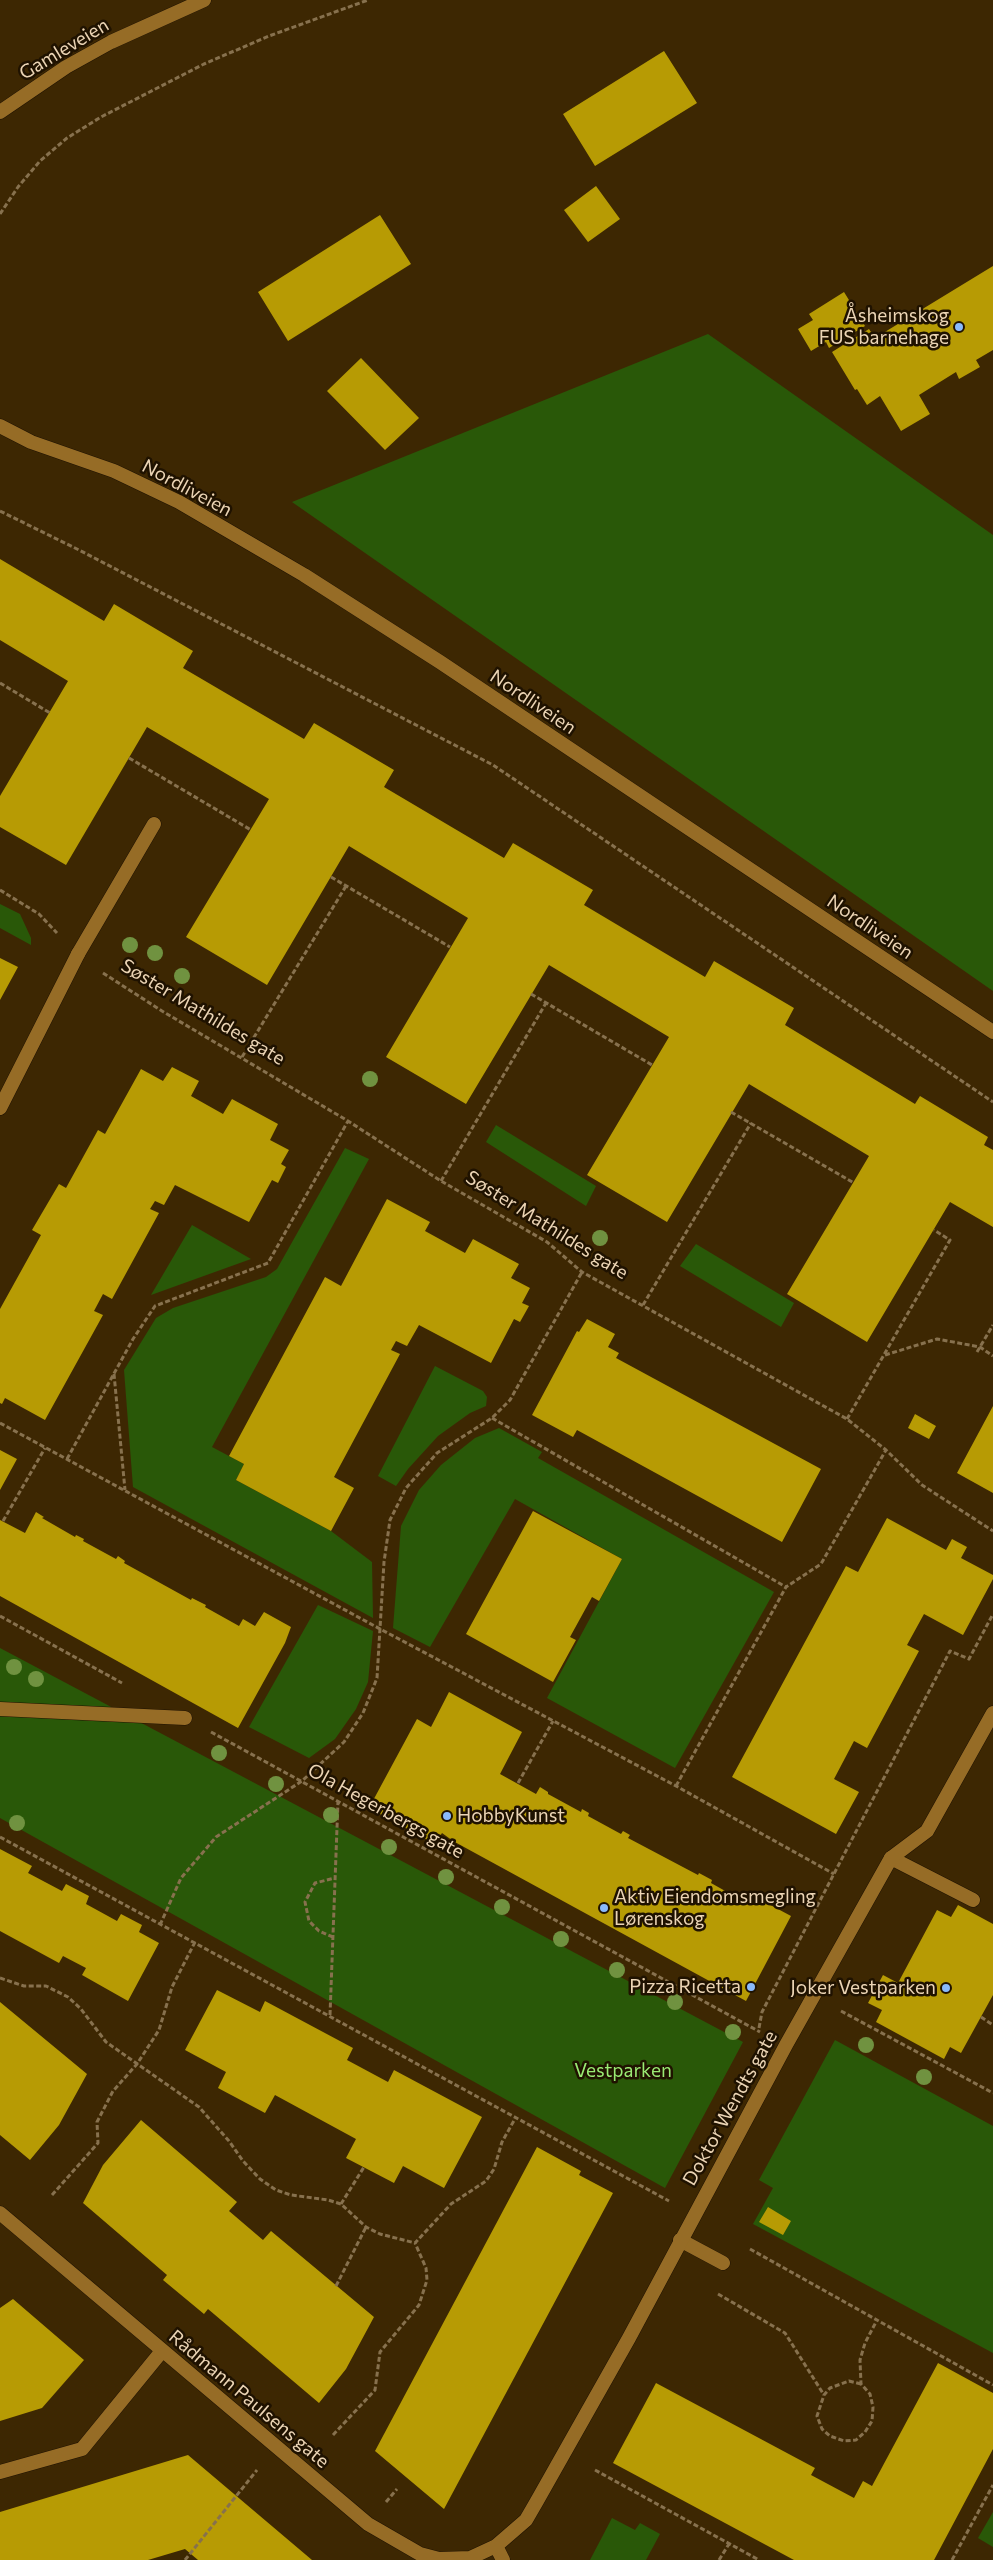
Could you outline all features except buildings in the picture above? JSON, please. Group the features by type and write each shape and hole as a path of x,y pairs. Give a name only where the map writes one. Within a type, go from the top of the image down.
{"street":[{"name":"Gamleveien","path":"0,112 59,72 111,42 204,0"},
{"name":"Nordliveien","path":"0,426 31,442 114,471 180,502 304,575 432,656 993,1032"},
{"name":"Nordliveien","path":"0,439 31,442"},
{"path":"0,1108 78,954 154,824"},
{"path":"0,1709 185,1718"},
{"name":"Doktor Wendts gate","path":"514,2532 526,2520 537,2501 814,1996 892,1858 927,1831 993,1713"},
{"path":"892,1858 973,1900"},
{"name":"Rådmann Paulsens gate","path":"0,2213 368,2524 394,2541 420,2554 439,2559 470,2558 496,2546 514,2532"},
{"path":"680,2240 723,2263"},
{"path":"0,2472 82,2449 162,2351"},
{"path":"496,2546 503,2560"}],"path":[{"path":"0,214 18,187 40,161 67,138 101,116 204,64 269,36 368,0"},
{"path":"0,511 123,572 493,765 993,1102"},
{"path":"0,683 50,713"},
{"path":"129,758 251,830"},
{"path":"331,877 450,947"},
{"path":"242,1057 346,886"},
{"name":"Søster Mathildes gate","path":"0,890 39,914 78,954 111,980 348,1121 441,1181 547,1242 582,1272 847,1419 886,1450 922,1485 993,1531"},
{"path":"531,994 652,1065"},
{"path":"441,1181 546,1003"},
{"path":"731,1112 854,1183"},
{"path":"67,1459 114,1373 155,1306 268,1262 348,1121"},
{"path":"643,1305 751,1123"},
{"path":"847,1419 950,1240 934,1230"},
{"path":"160,1924 181,1878 216,1837 302,1781 344,1742 363,1713 377,1678 382,1630 384,1562 390,1520 406,1488 437,1453 492,1418 510,1400 582,1272"},
{"path":"977,1352 993,1325"},
{"path":"884,1356 937,1339 980,1347 993,1356"},
{"path":"114,1373 125,1490"},
{"path":"492,1418 786,1587"},
{"path":"0,1423 382,1630 676,1786 834,1874 950,1651 969,1659 993,1614"},
{"path":"3,1522 45,1448"},
{"path":"676,1786 786,1587 821,1564 886,1450"},
{"path":"0,1616 126,1686"},
{"name":"Ola Hegerbergs gate","path":"185,1718 758,2030 762,2012 834,1874"},
{"path":"518,1784 553,1721"},
{"path":"330,2016 338,1801"},
{"path":"0,1837 665,2199"},
{"path":"334,1878 315,1884 304,1902 309,1921 318,1931 334,1937"},
{"path":"52,2195 98,2143 97,2122 113,2091 137,2064 160,2030 172,1987 195,1942"},
{"path":"0,1978 24,1986 46,1986 68,1997 81,2009 106,2042 199,2107 229,2141 243,2161 260,2179 276,2190 291,2195 328,2200 341,2204 366,2227 380,2234 414,2242"},
{"path":"814,1996 993,2094"},
{"path":"981,2017 993,2024"},
{"path":"414,2242 451,2204 486,2181 494,2169 502,2142 516,2117"},
{"path":"341,2204 364,2167"},
{"path":"336,2286 366,2227"},
{"path":"334,2435 375,2390 380,2352 419,2305 427,2280 426,2268 414,2242"},
{"path":"742,2245 993,2385"},
{"path":"712,2290 784,2333 824,2395"},
{"path":"861,2384 860,2360 865,2343 877,2320"},
{"path":"849,2381 861,2384 870,2394 873,2407 872,2421 865,2432 856,2440 844,2441 830,2436 822,2429 817,2416 824,2395 830,2388 849,2381"},
{"path":"185,2560 257,2470"},
{"path":"595,2470 759,2560"},
{"path":"952,2560 993,2485"},
{"path":"719,2560 729,2544"}],"green space":[{"path":"708,334 993,535 993,991 292,502"},
{"path":"0,904 20,914 31,938 31,945 0,928"},
{"path":"496,1125 596,1186 586,1206 486,1142"},
{"path":"345,1148 369,1159 212,1447 244,1464 236,1480 331,1531 372,1562 373,1618 133,1487 124,1370 156,1318 173,1308 266,1277 277,1269"},
{"path":"192,1225 251,1259 151,1295"},
{"path":"696,1244 794,1303 781,1327 680,1266"},
{"path":"435,1366 483,1391 487,1397 486,1406 470,1413 438,1436 408,1469 396,1486 378,1476"},
{"path":"499,1428 542,1452 538,1458 774,1592 675,1768 547,1698 622,1559 515,1499 430,1647 393,1628 401,1526 419,1490 441,1465 475,1438"},
{"path":"318,1605 373,1631 368,1682 356,1709 335,1739 309,1758 249,1727"},
{"name":"Vestparken","path":"0,1648 743,2042 665,2188 0,1818"},
{"path":"835,2040 993,2126 993,2353 753,2224 773,2188 759,2180"},
{"path":"993,2512 993,2547 978,2538"},
{"path":"612,2518 635,2530 640,2523 660,2534 646,2560 590,2560"}],"place":[{"name":"Åsheimskog FUS barnehage","path":"959,327"},
{"name":"HobbyKunst","path":"447,1816"},
{"name":"Aktiv Eiendomsmegling Lørenskog","path":"604,1908"},
{"name":"Pizza Ricetta","path":"751,1987"},
{"name":"Joker Vestparken","path":"946,1988"}]}
